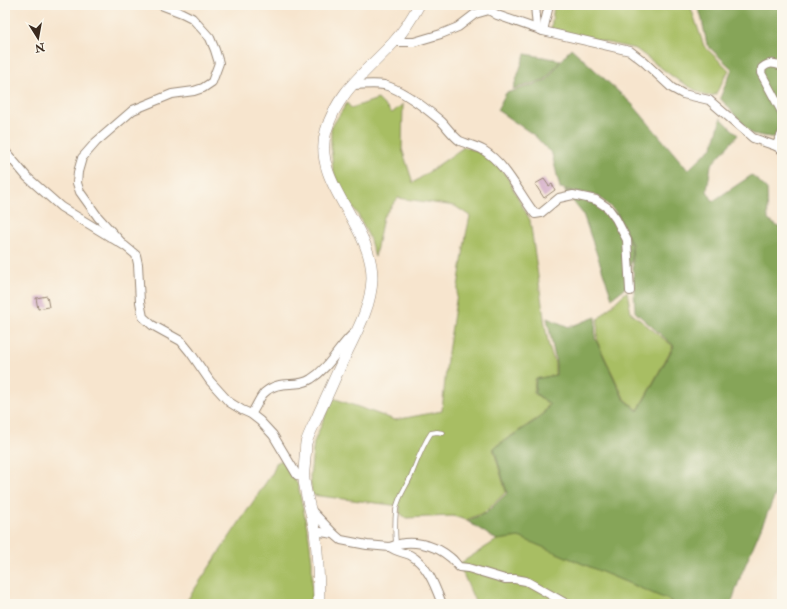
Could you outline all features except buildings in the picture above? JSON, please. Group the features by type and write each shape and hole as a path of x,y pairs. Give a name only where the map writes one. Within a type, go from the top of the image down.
{"street":[{"path":"125,246 113,231 98,217 80,192 78,172 82,158 96,142 133,110 172,94 194,91 203,88 212,82 219,63 210,38 192,18 162,5"},
{"path":"319,604 318,554 304,478 306,444 359,329 371,296 372,277 370,256 364,240 333,184 325,162 323,150 324,140 329,121 334,110 351,85 394,42 419,5"},
{"path":"535,5 540,30"},
{"path":"540,30 549,5"},
{"path":"394,42 414,42 458,28 475,14 488,7 497,15 540,30 630,51 672,88 683,94 709,100 753,138 779,148 782,134"},
{"path":"782,66 767,63 762,68 761,73 782,112"},
{"path":"351,85 376,84 385,86 410,98 441,121 460,140 483,150 500,164 535,214 541,213 560,198 573,196 596,200 608,208 616,219 627,240 630,291"},
{"path":"5,151 27,177 61,207 125,246 136,255 138,264 140,302 143,317 152,325 181,341 210,381 229,402 251,414 273,435 291,467 297,475 304,478"},
{"path":"251,414 264,394 279,384 301,383 314,377 330,363 347,340 359,329"},
{"path":"310,508 341,540 367,545 429,545 452,558 459,567 468,568 505,579 526,581 567,604"},
{"path":"314,531 334,534"},
{"path":"393,546 395,552 408,554 417,560 433,580 442,604"}],"lane":[{"path":"393,546 396,509 401,495 410,478 423,446 431,433 443,433"}],"green space":[{"path":"554,5 690,5 704,46 729,70 715,95 706,96 676,79 636,49 551,30"},
{"path":"696,5 782,5 782,139 752,134 720,98 732,69 707,45 701,15"},
{"path":"571,48 633,105 688,170 713,146 721,118 738,135 711,165 707,191 713,201 752,175 767,189 768,220 782,229 782,479 741,575 731,604 671,604 671,601 519,537 497,540 467,521 486,513 507,493 494,448 541,417 550,404 535,393 536,379 556,375 556,363 547,318 569,327 596,317 595,338 623,398 638,411 674,346 635,312 632,244 617,213 598,196 560,188 552,154 534,135 497,110 506,93 546,81"},
{"path":"525,54 561,60 545,80 513,89"},
{"path":"378,99 392,113 403,104 402,149 413,183 464,147 485,154 505,173 530,220 545,325 549,347 555,363 555,375 535,379 534,393 549,404 541,416 493,448 506,492 485,512 466,520 453,516 406,518 400,513 400,506 312,495 310,477 314,442 333,398 395,420 442,411 447,359 470,216 455,206 398,198 383,217 375,257 369,237 357,213 340,189 333,170 331,128 347,103 351,108"},
{"path":"564,190 572,192 616,214 631,244 632,258 625,288 612,298 583,214"},
{"path":"627,291 631,313 673,346 638,410 624,398 597,341 598,319"},
{"path":"282,460 298,485 309,537 312,562 312,604 188,604 186,602 273,472 276,463"},
{"path":"519,537 671,601 671,604 476,604 459,564 497,540"}]}
